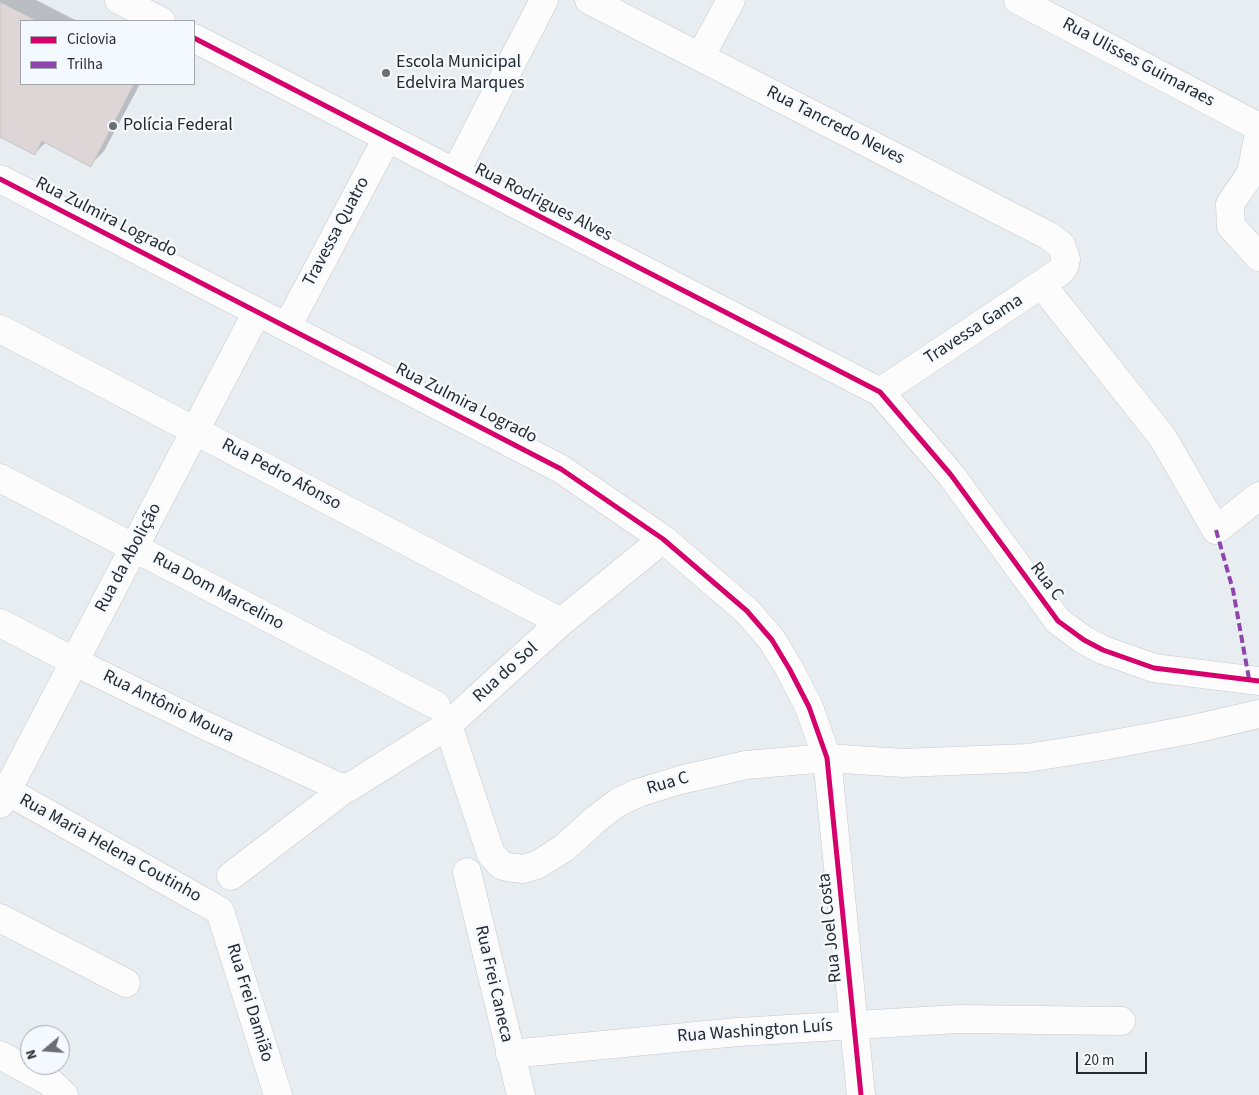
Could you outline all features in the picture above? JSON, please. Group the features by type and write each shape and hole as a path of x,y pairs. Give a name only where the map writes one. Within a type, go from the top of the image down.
{"street":[{"path":"119,0 158,20"},
{"path":"454,173 544,0"},
{"name":"Rua Tancredo Neves","path":"589,0 1049,236 1061,245 1065,255 1065,265"},
{"path":"700,57 731,0"},
{"name":"Rua Ulisses Guimaraes","path":"1018,0 1259,127"},
{"name":"Rua Rodrigues Alves","path":"195,39 880,392"},
{"path":"1259,133 1251,173 1230,204 1231,226 1259,257"},
{"name":"Travessa Quatro","path":"287,327 387,138"},
{"name":"Rua Zulmira Logrado","path":"0,179 561,469 663,539 747,612 772,640 809,707 827,758"},
{"name":"Travessa Gama","path":"880,392 1042,285 1065,265"},
{"path":"1042,285 1163,438 1216,530 1259,496"},
{"name":"Rua da Abolição","path":"2,794 74,662 257,312"},
{"name":"Rua Pedro Afonso","path":"0,329 561,622"},
{"name":"Rua C","path":"880,392 951,475 1058,621 1084,640 1103,650 1154,668 1259,681"},
{"name":"Rua Dom Marcelino","path":"0,478 134,548 442,715"},
{"name":"Rua do Sol","path":"231,876 342,787 359,782 663,539"},
{"name":"Rua Antônio Moura","path":"0,623 74,662 204,725 342,787"},
{"name":"Rua C","path":"442,715 491,854 501,865 523,869 537,865 564,848 617,803 638,793 680,780 746,764 827,758 903,763 1027,758 1194,729 1259,714"},
{"name":"Rua Joel Costa","path":"827,758 861,1095"},
{"name":"Rua Maria Helena Coutinho","path":"2,794 220,911"},
{"name":"Rua Frei Caneca","path":"467,872 521,1095"},
{"name":"Rua Frei Damião","path":"220,911 278,1095"},
{"path":"0,918 126,983"},
{"name":"Rua Washington Luís","path":"510,1054 738,1032 958,1019 1121,1021"},
{"path":"4,1061 50,1082 64,1095"}],"building":[{"path":"0,2 35,20 20,20 20,85 133,85 91,167 42,141 35,155 0,137"}],"marked path":[{"path":"1216,530 1233,590 1249,679"}],"cycle path":[{"path":"195,39 880,392 951,475 1058,621 1084,640 1103,650 1154,668 1259,681"},
{"path":"0,179 561,469 663,539 747,611 772,640 790,670 809,707 827,758 861,1095"}],"place":[{"name":"Escola Municipal Edelvira Marques","path":"386,73"},
{"name":"Polícia Federal","path":"113,126"}]}
